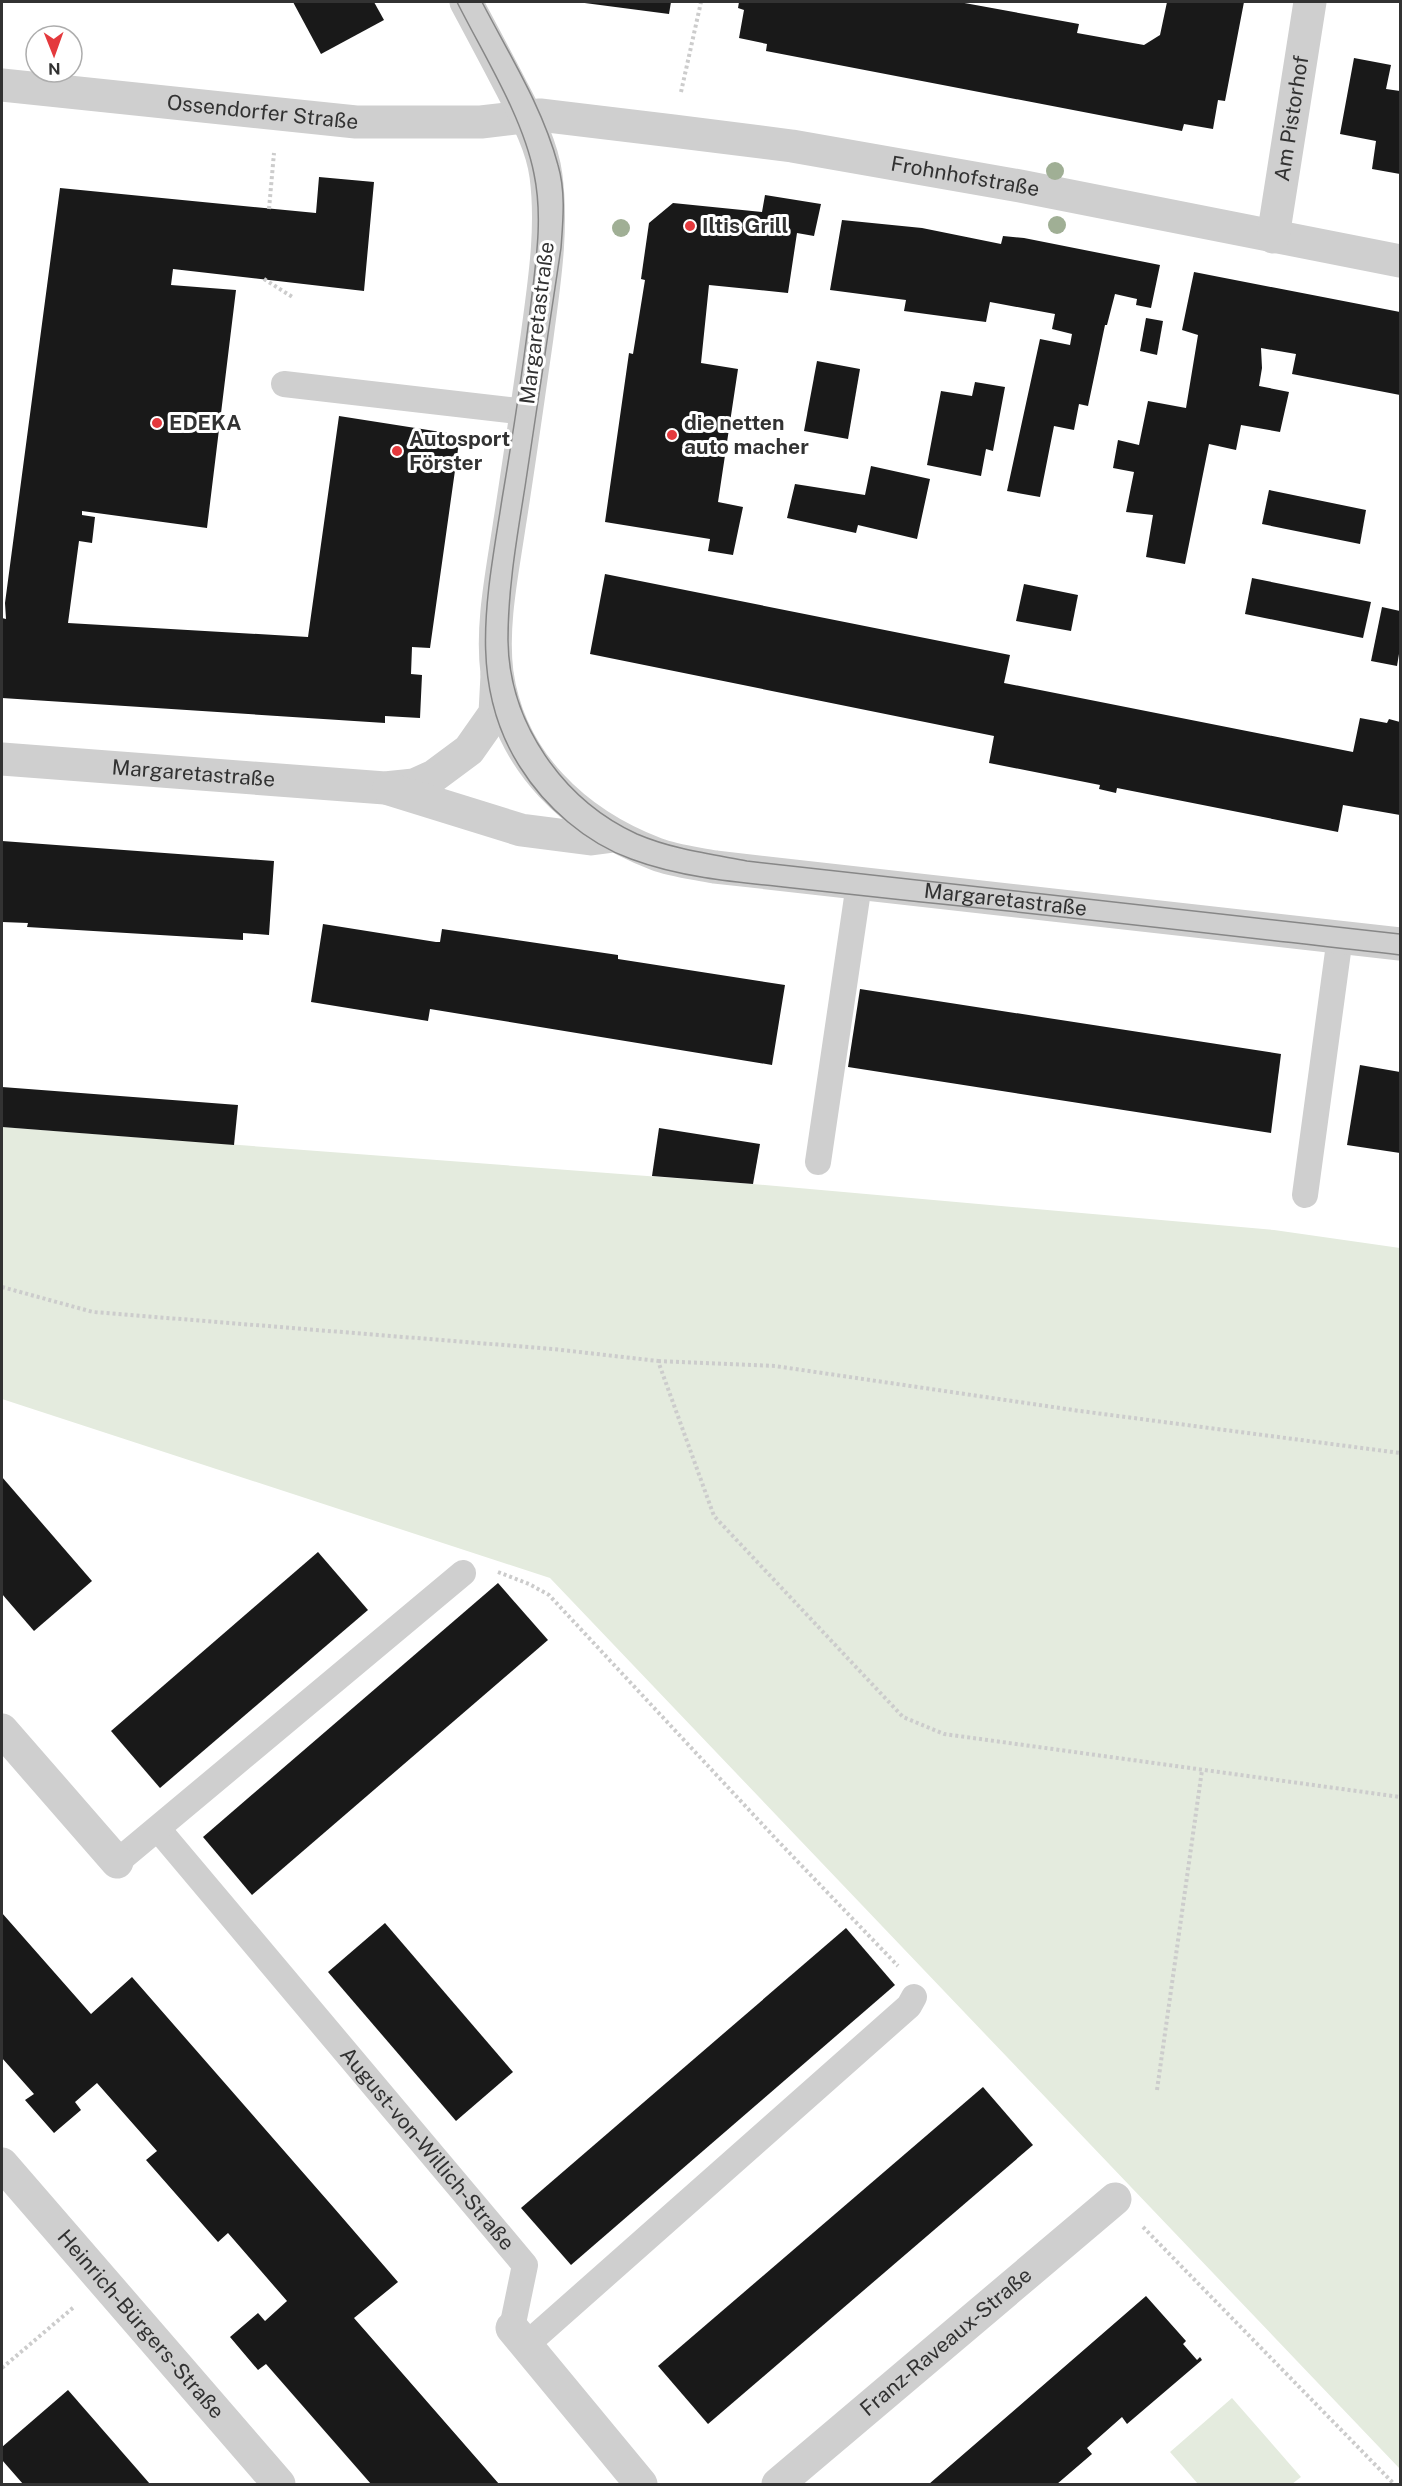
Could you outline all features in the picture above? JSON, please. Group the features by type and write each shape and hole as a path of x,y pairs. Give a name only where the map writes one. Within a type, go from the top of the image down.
{"street":[{"name":"Margaretastraße","path":"2,759 385,788 414,785 434,776 469,750 495,713 497,674 495,641 502,572 547,261 549,206 546,173 526,116 466,2"},
{"name":"Am Pistorhof","path":"1273,237 1310,2"},
{"name":"Ossendorfer Straße","path":"2,85 356,122 481,122 526,116"},
{"name":"Frohnhofstraße","path":"526,116 792,146 1020,186 1401,261"},
{"name":"Margaretastraße","path":"497,674 507,710 530,762 552,789 582,815 614,836 658,855 715,867 1401,944"},
{"name":"Margaretastraße","path":"385,788 521,830 591,839 614,836"},
{"path":"2,1730 117,1862"},
{"name":"Heinrich-Bürgers-Straße","path":"2,2164 279,2484"},
{"name":"Franz-Raveaux-Straße","path":"778,2484 1115,2199"},
{"path":"519,2337 641,2484"}],"lane":[{"path":"284,384 526,412"},
{"path":"818,1162 860,884"},
{"path":"1305,1195 1340,937"},
{"path":"117,1862 463,1574"},
{"name":"August-von-Willich-Straße","path":"158,1829 525,2265 519,2337"},
{"path":"519,2337 909,2006 914,1997"}],"path":[{"path":"673,131 701,2"},
{"path":"269,209 278,114"},
{"path":"264,279 294,298"},
{"path":"2,1287 93,1312 542,1348 658,1361 775,1366 1092,1412 1401,1453"},
{"path":"658,1361 714,1516 903,1717 944,1734 1401,1797"},
{"path":"463,1574 483,1569 507,1574 549,1595 908,1977 915,1988 914,1997"},
{"path":"1157,2090 1202,1770"},
{"path":"1115,2199 1394,2484"},
{"path":"2,2368 104,2282"}],"shaded area":[{"path":"2,1127 753,1184 1274,1230 1400,1248 1400,2469 550,1578 2,1399"},
{"path":"1232,2398 1301,2477 1292,2484 1198,2484 1170,2452"}],"building":[{"path":"293,2 374,2 384,20 321,54"},
{"path":"577,2 671,2 669,14"},
{"path":"739,2 959,2 1079,24 1077,33 1144,45 1160,35 1167,2 1244,2 1225,101 1218,100 1213,129 1184,124 1182,131 766,51 767,44 739,38 744,10 738,8"},
{"path":"1354,58 1391,65 1386,89 1400,91 1400,174 1372,169 1376,141 1340,134"},
{"path":"319,177 374,182 364,291 173,269 171,285 236,290 207,528 82,511 82,515 95,517 92,543 79,541 68,623 308,637 339,416 460,435 430,648 412,647 411,674 422,675 420,718 385,716 385,723 2,698 2,618 6,619 5,603 60,188 316,213"},
{"path":"765,195 821,204 814,236 797,233 788,293 709,285 701,363 738,369 718,502 743,507 733,555 708,551 710,539 605,522 629,353 633,354 645,280 641,279 649,223 673,203 762,212"},
{"path":"842,220 922,228 1001,244 1003,236 1024,238 1160,265 1151,308 1136,305 1137,299 1115,294 1107,325 1105,325 1088,406 1079,404 1074,430 1054,426 1040,497 1007,491 1040,339 1070,345 1072,334 1052,329 1055,314 990,302 986,322 904,311 906,300 830,290"},
{"path":"1194,272 1400,312 1400,395 1292,374 1296,354 1261,348 1262,368 1259,386 1289,392 1280,432 1241,425 1236,450 1209,444 1185,564 1146,557 1153,515 1126,512 1134,472 1113,468 1118,440 1139,445 1148,401 1186,408 1198,335 1182,330"},
{"path":"1146,318 1163,321 1157,355 1140,351"},
{"path":"817,361 860,369 848,439 804,431"},
{"path":"975,382 1005,387 993,451 986,449 981,476 927,465 941,391 972,396"},
{"path":"871,466 930,479 917,539 858,525 856,533 787,518 795,484 865,495"},
{"path":"1269,490 1366,510 1360,544 1262,524"},
{"path":"605,574 1010,655 1004,683 1353,752 1360,718 1387,723 1389,719 1400,722 1400,815 1343,805 1338,832 1117,788 1116,793 1099,789 1100,785 989,763 994,736 590,654"},
{"path":"1252,578 1371,602 1363,638 1245,614"},
{"path":"1024,584 1078,595 1071,631 1016,621"},
{"path":"1382,607 1400,611 1400,648 1397,666 1371,661"},
{"path":"2,841 274,861 269,935 243,933 243,940 27,927 28,923 2,922"},
{"path":"323,924 436,942 440,942 442,929 618,955 618,959 785,985 772,1065 430,1009 428,1021 311,1002"},
{"path":"860,989 1281,1054 1271,1133 848,1067"},
{"path":"1360,1065 1400,1072 1400,1153 1347,1145"},
{"path":"2,1087 238,1105 234,1145 2,1127"},
{"path":"659,1128 760,1144 753,1184 652,1176"},
{"path":"2,1477 92,1581 34,1631 2,1594"},
{"path":"318,1552 368,1610 160,1788 111,1731"},
{"path":"498,1583 548,1640 252,1895 203,1837"},
{"path":"2,1913 91,2014 132,1977 334,2208 398,2282 354,2318 499,2484 371,2484 266,2364 258,2370 230,2337 258,2313 265,2321 287,2301 228,2233 218,2242 146,2160 157,2151 97,2083 75,2102 81,2110 54,2133 25,2100 34,2094 2,2058"},
{"path":"385,1923 513,2072 456,2121 328,1972"},
{"path":"846,1928 895,1985 571,2265 521,2208"},
{"path":"983,2087 1033,2145 708,2424 658,2366"},
{"path":"1146,2296 1186,2341 1183,2344 1197,2360 1200,2357 1202,2360 1127,2424 1122,2417 1087,2448 1092,2454 1057,2484 929,2484"},
{"path":"68,2390 150,2484 23,2484 2,2460 2,2447"}],"tram line":[{"path":"457,2 512,108 529,152 537,190 538,239 535,271 518,401 491,568 486,636 487,670 492,703 503,735 530,782 554,809 583,833 614,852 649,865 706,878 1400,955"},
{"path":"482,2 544,123 561,175 563,206 561,248 514,563 508,640 511,671 518,701 545,755 564,780 610,819 637,834 677,847 719,856 1400,934"}],"place":[{"name":"Iltis Grill","path":"690,226"},
{"name":"EDEKA","path":"157,423"},
{"name":"die netten auto macher","path":"672,435"},
{"name":"Autosport Förster","path":"397,451"}]}
